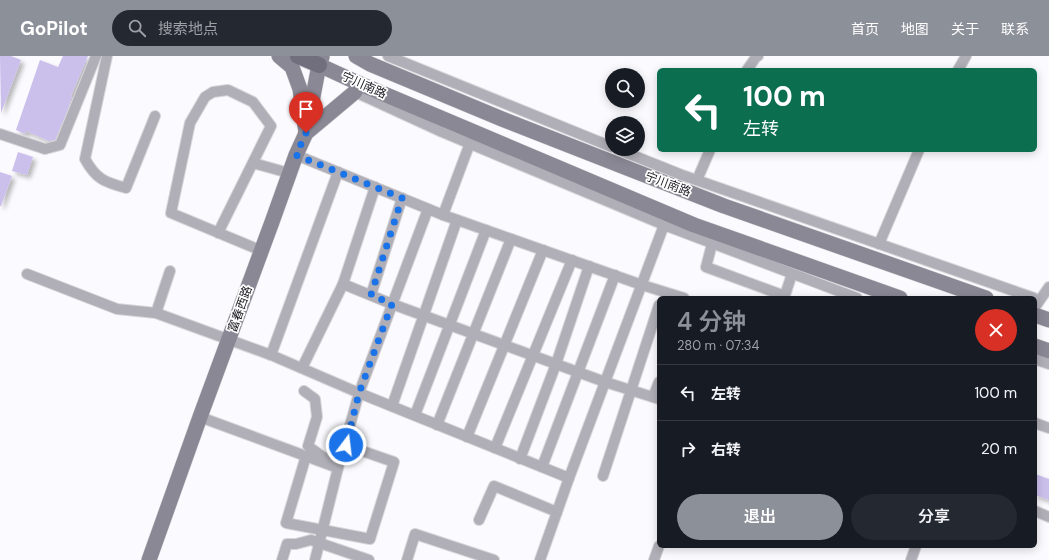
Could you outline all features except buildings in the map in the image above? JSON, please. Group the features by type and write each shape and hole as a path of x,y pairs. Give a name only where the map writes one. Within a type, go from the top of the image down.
{"main road":[{"path":"279,56 292,66 300,89 306,133"},
{"path":"298,56 321,60"},
{"name":"宁川南路","path":"356,56 502,119 724,206 980,296"},
{"name":"富春西路","path":"149,560 296,155 306,133 321,60"},
{"name":"宁川南路","path":"321,60 356,88 694,225 894,296"},
{"path":"306,133 356,88"},
{"path":"1037,316 1049,320"},
{"path":"1037,347 1049,351"}],"street":[{"path":"0,134 46,149 60,145 96,56"},
{"path":"107,56 85,159 92,172 107,183 126,188 155,116"},
{"path":"388,56 605,144"},
{"path":"748,68 758,56"},
{"path":"959,68 966,56"},
{"path":"356,88 442,132 664,225 852,296"},
{"path":"218,233 271,126 253,102 228,90 213,92 205,97 190,123 171,213 218,233 262,251"},
{"path":"443,215 470,143"},
{"path":"697,180 709,152"},
{"path":"879,244 918,152"},
{"path":"296,155 443,215 615,275 642,285 662,295"},
{"path":"636,156 697,180 1025,296"},
{"path":"253,163 290,173"},
{"path":"272,355 338,172"},
{"path":"302,368 343,284 375,187"},
{"path":"371,295 402,198"},
{"path":"315,560 359,393 428,209"},
{"path":"392,406 457,220"},
{"path":"540,560 569,478 664,225"},
{"path":"415,415 486,230"},
{"path":"437,425 511,239"},
{"path":"712,244 706,268 782,296"},
{"path":"467,437 543,250"},
{"path":"494,448 572,260"},
{"path":"520,458 556,364 588,266"},
{"path":"156,313 170,271"},
{"path":"27,274 117,309 156,313 272,355 359,393 569,478"},
{"path":"785,296 792,274"},
{"path":"542,468 615,275"},
{"path":"343,284 473,334 605,382 656,398"},
{"path":"1039,301 1049,287"},
{"path":"603,476 657,311"},
{"path":"1037,361 1049,364"},
{"path":"304,391 315,399 317,417 308,446 338,468"},
{"path":"200,417 338,468"},
{"path":"1037,424 1049,428"},
{"path":"306,456 286,523 370,539 394,462 346,445"},
{"path":"479,520 494,486 557,512"},
{"path":"1037,512 1049,517"},
{"path":"407,560 415,534 494,560"},
{"path":"282,560 287,544 296,544 311,540 369,560"},
{"path":"654,560 658,548"},
{"path":"912,560 915,548"}],"route":[{"path":"306,133 296,155 402,198 371,295 392,304 359,393 346,445"}]}
